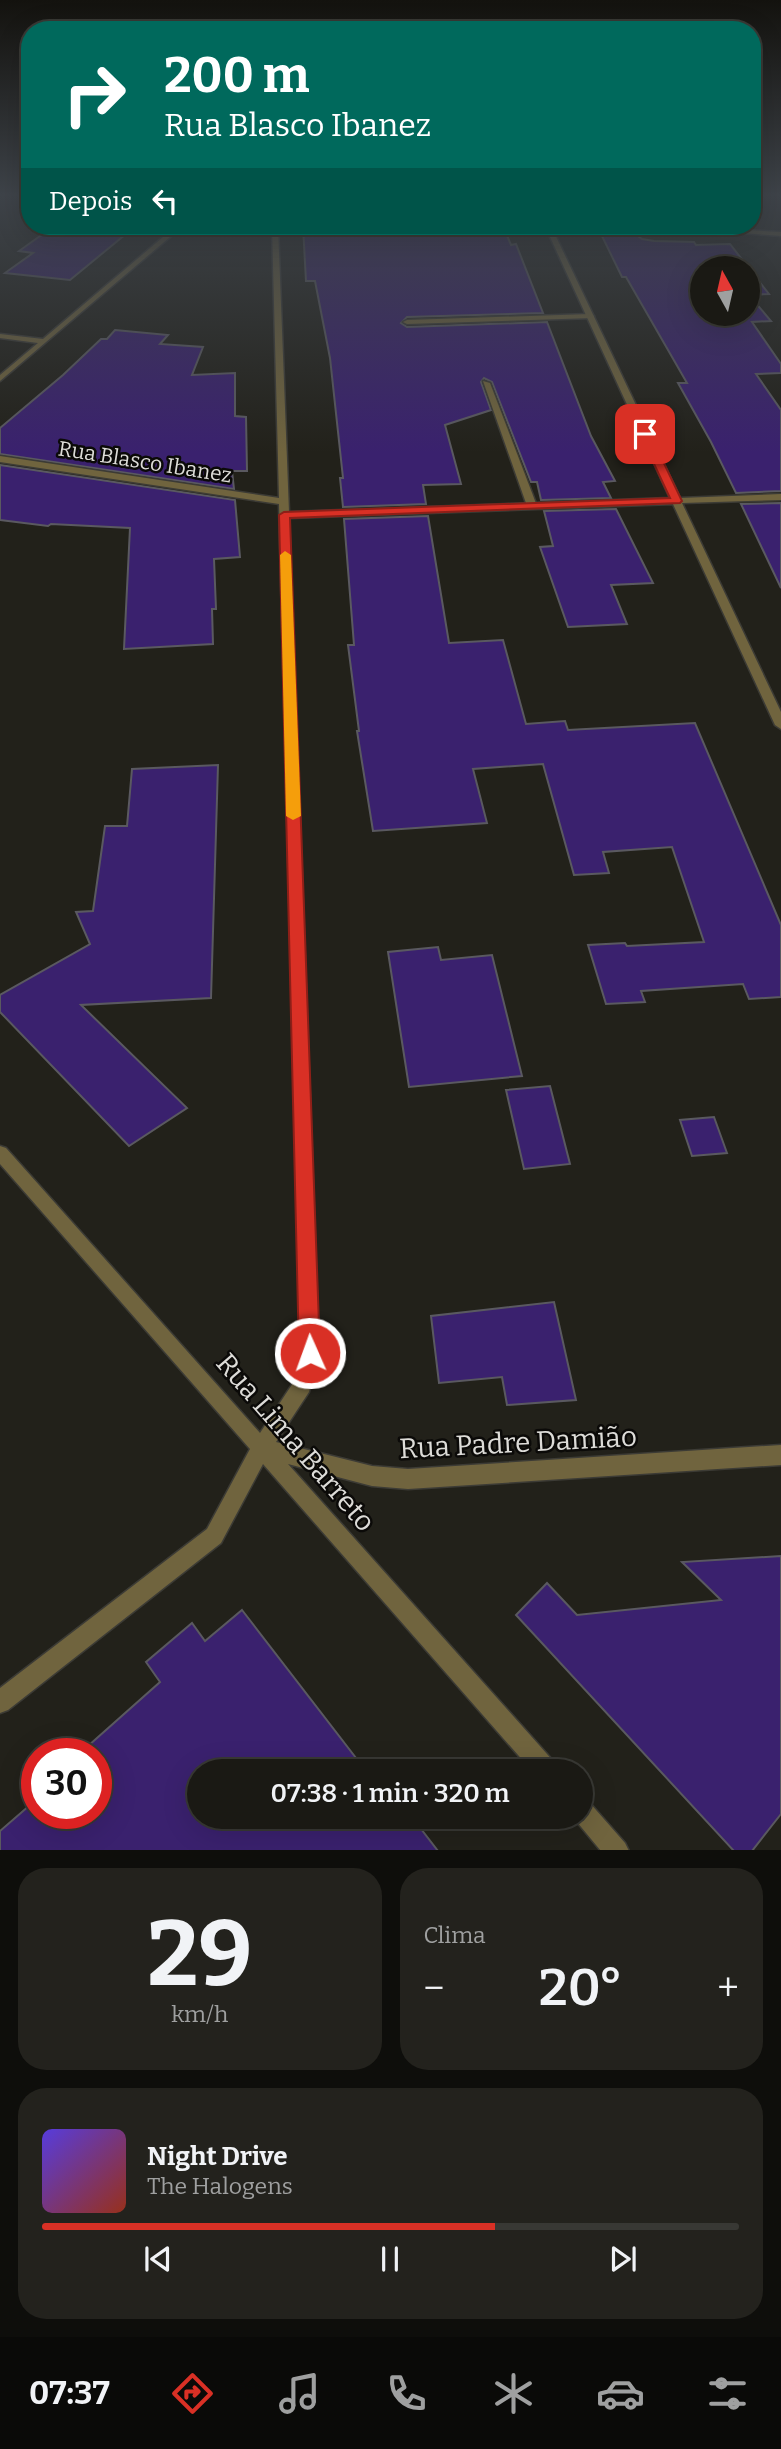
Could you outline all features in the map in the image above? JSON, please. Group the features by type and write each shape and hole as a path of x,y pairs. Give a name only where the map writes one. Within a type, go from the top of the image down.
{"street":[{"path":"0,379 116,280"},
{"path":"0,1702 214,1536 261,1448 302,1386 310,1353 277,280"},
{"path":"573,280 781,725"},
{"path":"407,322 590,316"},
{"path":"0,335 44,341"},
{"path":"486,383 532,506"},
{"name":"Rua Blasco Ibanez","path":"0,459 284,509 532,506 781,497"},
{"name":"Rua Lima Barreto","path":"0,1153 536,1759"},
{"name":"Rua Padre Damião","path":"261,1448 372,1476 408,1479 781,1455"},
{"path":"593,1823 617,1850"}],"building":[{"path":"530,280 543,313 407,317 401,323 407,327 547,322 591,436 615,481 603,482 611,498 541,500 537,482 531,482 492,382 484,378 481,382 491,410 445,425 461,484 423,485 426,504 343,507 340,478 343,478 330,358 315,281 306,281"},
{"path":"628,280 690,280 690,326 755,326 781,364 781,373 756,374 781,410 781,491 736,493 678,383 687,383"},
{"path":"760,282 769,294 760,294"},
{"path":"760,308 771,321 760,322"},
{"path":"115,330 168,335 160,344 203,347 192,375 235,373 235,416 246,417 247,471 232,471 234,489 0,454 0,428 101,339 107,339"},
{"path":"0,465 235,500 240,557 214,559 216,609 212,609 213,644 124,649 130,528 48,526 0,520"},
{"path":"781,503 781,588 741,504"},
{"path":"616,509 653,583 611,585 627,624 568,627 540,547 553,546 544,511"},
{"path":"428,516 449,643 503,640 526,724 565,721 568,730 695,723 781,925 781,997 749,999 743,984 641,991 645,1002 606,1004 588,945 704,942 672,847 603,852 609,873 574,875 543,764 473,769 487,823 373,831 357,731 348,645 354,645 344,519"},
{"path":"218,765 211,998 81,1005 187,1108 129,1146 0,1012 0,995 90,944 76,912 93,911 105,826 127,826 132,769"},
{"path":"438,947 441,960 492,955 522,1076 409,1087 388,952"},
{"path":"550,1086 570,1164 524,1169 506,1090"},
{"path":"714,1117 727,1153 692,1156 680,1120"},
{"path":"554,1302 576,1400 507,1405 502,1377 439,1383 431,1316"},
{"path":"781,1556 781,1814 753,1850 733,1850 516,1615 547,1583 577,1615 721,1600 682,1562"},
{"path":"242,1610 357,1759 187,1759 187,1829 421,1829 437,1850 0,1850 0,1831 21,1813 21,1829 112,1829 112,1738 97,1738 160,1682 146,1662 192,1623 205,1641"}],"slow traffic":[{"path":"285,555 293,816"}],"route":[{"path":"310,1353 284,515 677,501 645,434"}]}
